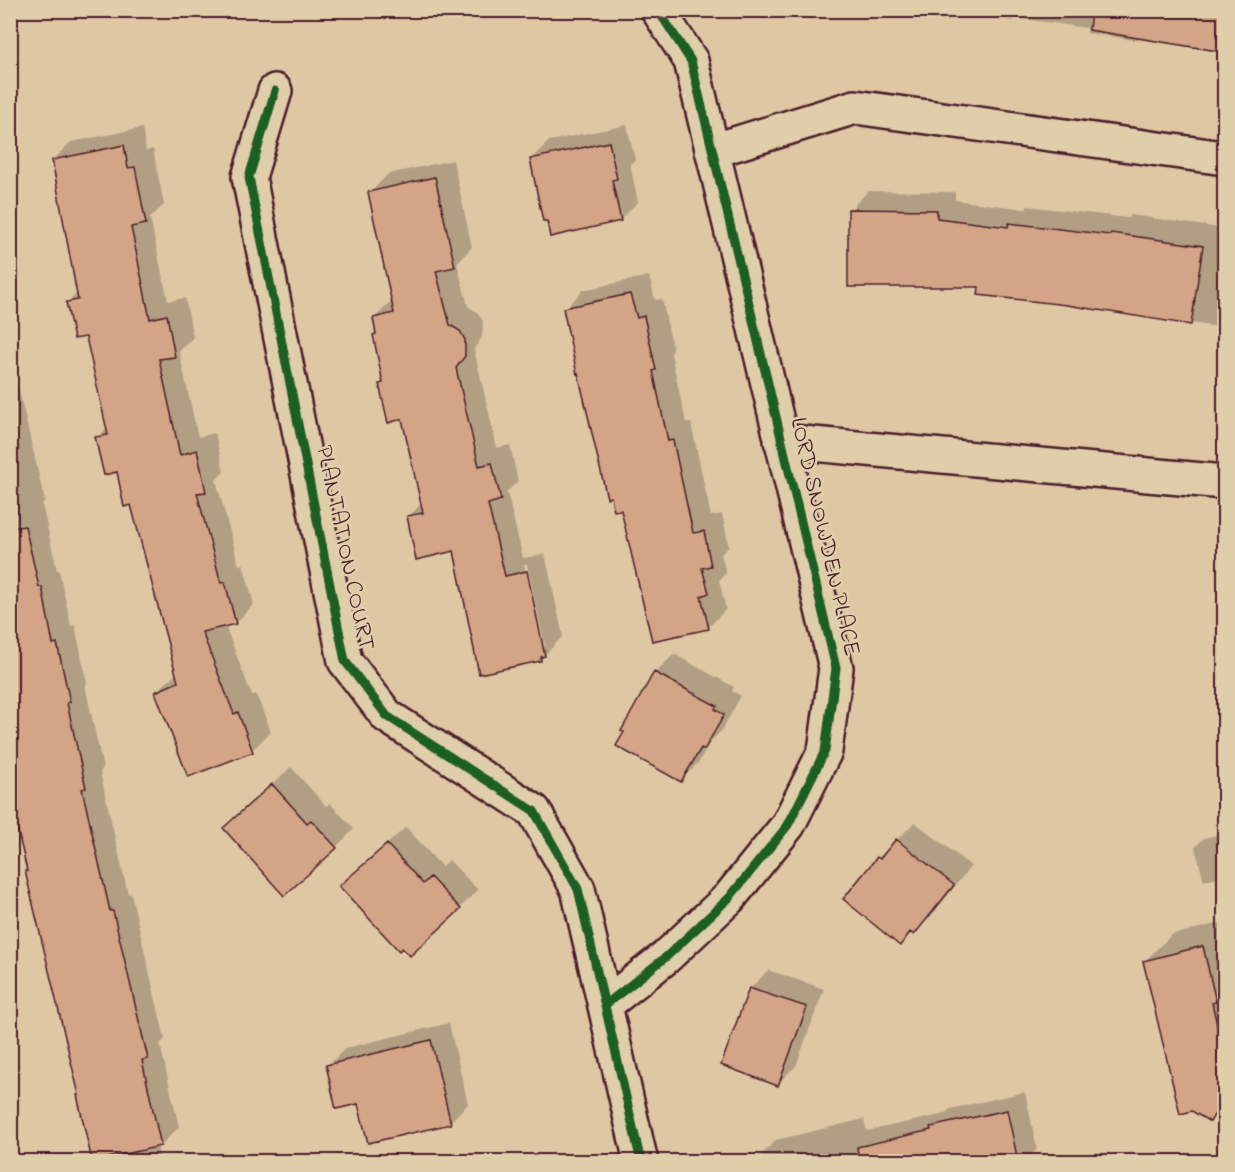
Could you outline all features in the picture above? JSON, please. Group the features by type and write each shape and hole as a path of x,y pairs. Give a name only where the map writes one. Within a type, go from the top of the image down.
{"street":[{"name":"LORD SNOWDEN PLACE","path":"605,1005 666,957 729,898 788,825 825,751 836,668 691,61 658,10"},
{"name":"PLANTATION COURT","path":"275,91 249,177 345,661 387,716 534,812 578,889 641,1161"},
{"path":"712,151 855,107 1224,158"},
{"path":"781,441 1224,482"}],"building":[{"path":"1091,10 1224,10 1224,52 1089,30"},
{"path":"609,142 617,179 612,180 621,221 550,237 547,221 543,221 530,159"},
{"path":"124,145 128,168 135,167 146,224 131,227 150,319 167,315 175,357 159,359 180,455 197,450 206,492 197,493 221,583 225,582 236,624 202,632 234,714 238,712 253,752 188,777 155,692 178,682 131,505 124,507 117,472 104,475 95,437 108,435 86,337 74,339 66,302 78,300 52,160"},
{"path":"435,177 455,267 436,271 450,325 460,331 465,340 465,356 456,368 479,466 492,463 501,500 488,504 505,576 527,571 545,656 541,657 541,661 479,674 454,551 416,560 407,516 423,513 402,419 388,423 379,384 383,383 373,335 376,334 373,318 394,313 368,192"},
{"path":"848,209 937,210 937,218 1008,227 1009,223 1110,235 1111,233 1203,246 1191,325 1067,305 978,295 979,287 848,287"},
{"path":"630,294 637,318 644,316 668,441 673,440 693,533 704,531 711,566 702,568 709,593 701,596 709,629 652,641 621,510 614,511 611,497 607,498 563,308"},
{"path":"25,526 39,587 42,587 53,644 57,643 70,702 67,703 86,788 82,789 148,1059 142,1060 161,1146 94,1161 92,1161 77,1095 79,1095 25,871 27,871 10,796 10,528"},
{"path":"654,672 717,706 715,709 724,715 704,750 701,748 681,782 616,746 624,732 621,731"},
{"path":"272,784 307,823 311,820 337,848 284,896 223,828"},
{"path":"896,839 954,885 914,935 910,932 900,946 843,899 877,857 880,859"},
{"path":"387,844 423,884 430,877 461,909 410,956 402,948 399,951 339,886"},
{"path":"1203,946 1216,1002 1212,1003 1224,1055 1224,1099 1210,1122 1192,1111 1180,1114 1143,961"},
{"path":"749,988 807,1007 778,1086 721,1065"},
{"path":"431,1040 451,1124 368,1143 358,1104 336,1109 326,1065"},
{"path":"1007,1110 1018,1161 859,1161 857,1147 931,1130 930,1127"}],"cycle path":[{"path":"605,1005 666,957 729,898 788,825 825,751 836,668 691,61 658,10"},
{"path":"275,91 249,177 345,661 387,716 534,811 578,889 641,1162"}]}
